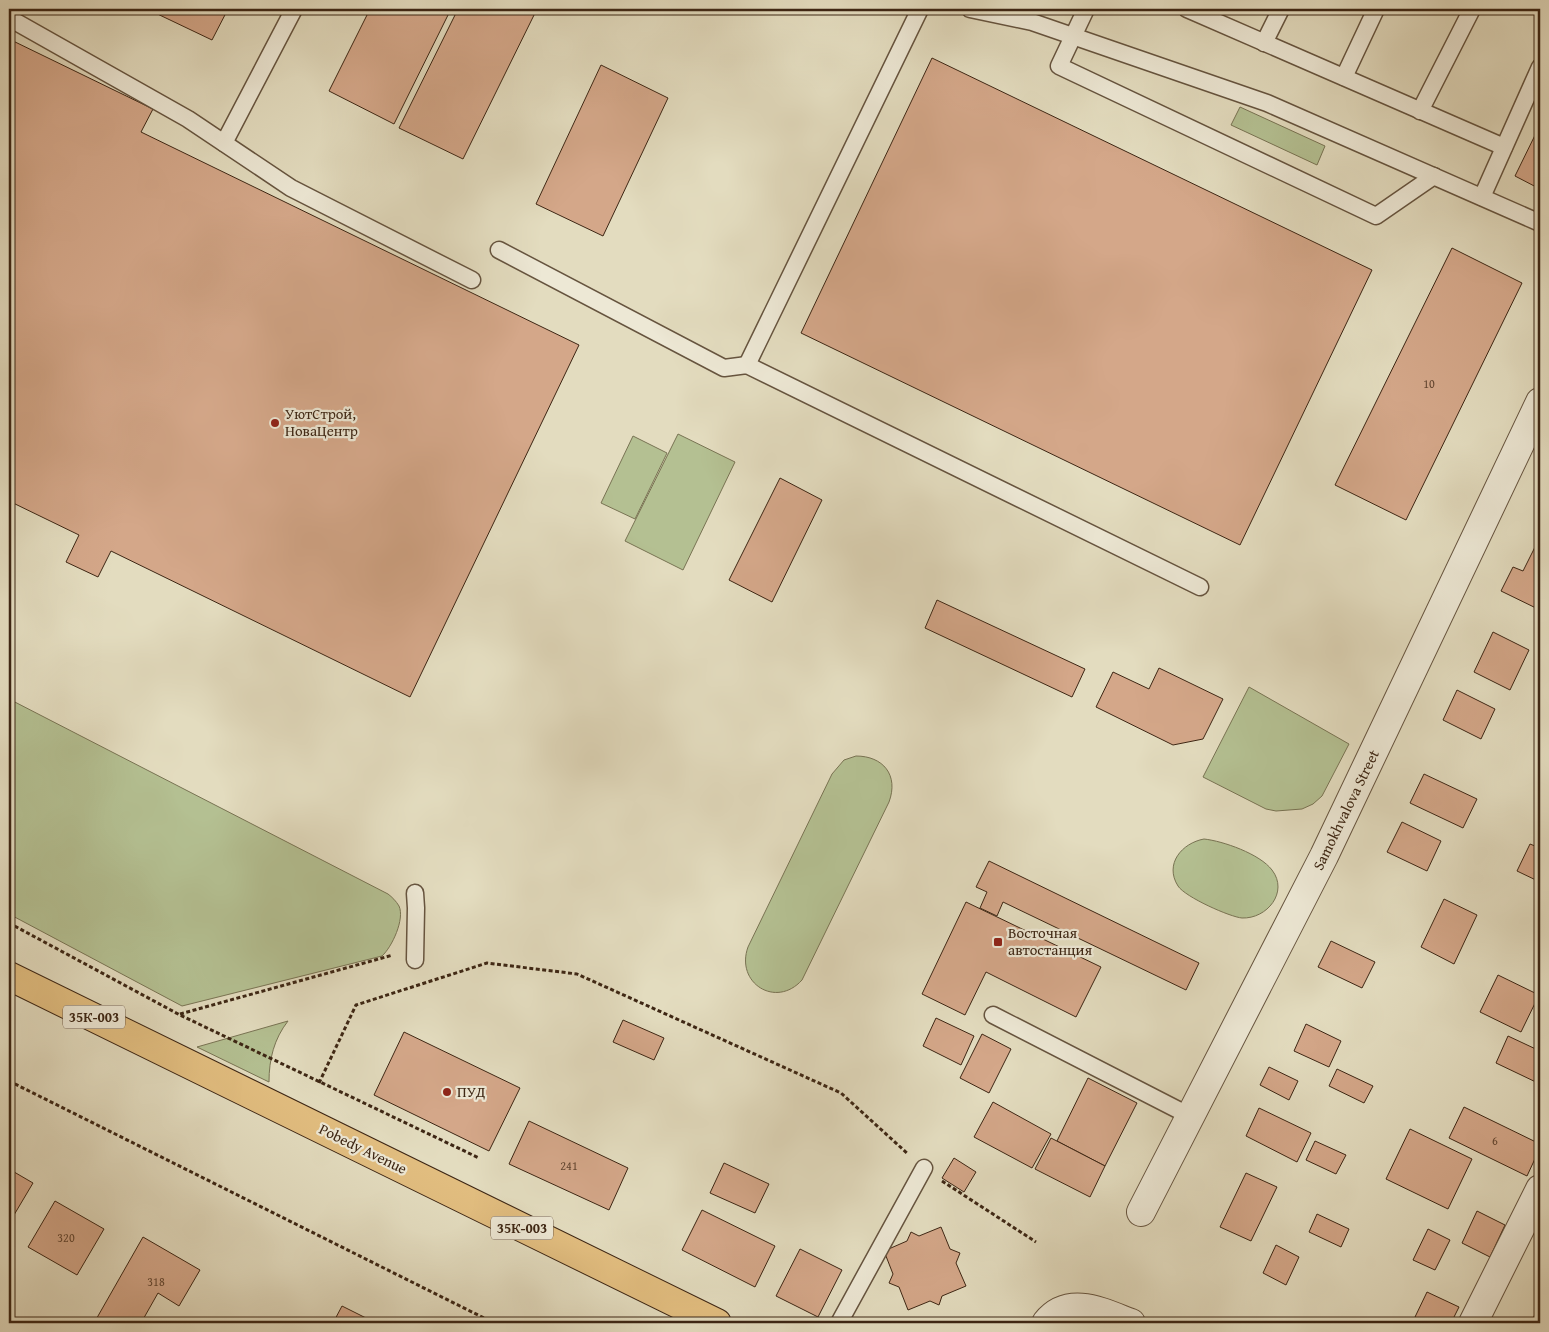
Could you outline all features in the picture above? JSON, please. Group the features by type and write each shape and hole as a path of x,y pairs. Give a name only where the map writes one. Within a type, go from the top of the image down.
{"main road":[{"name":"Pobedy Avenue","path":"9,976 717,1323"}],"street":[{"name":"Samokhvalova Street","path":"1141,1212 1324,856 1540,402"},
{"path":"1473,1323 1540,1189"},
{"path":"1046,1323 1059,1312 1070,1308 1082,1307 1094,1309 1131,1323"}],"lane":[{"path":"224,143 294,9"},
{"path":"747,365 920,9"},
{"path":"970,9 1032,22 1267,103 1540,223"},
{"path":"1086,9 1072,35 1059,66 1376,216 1434,176"},
{"path":"1187,9 1504,147"},
{"path":"1264,43 1281,9"},
{"path":"1344,77 1376,9"},
{"path":"1420,111 1472,9"},
{"path":"9,18 188,119 291,188 472,280"},
{"path":"1482,197 1540,67"},
{"path":"499,250 724,368 747,365 1200,587"},
{"path":"415,893 415,954"},
{"path":"993,1015 1190,1116"},
{"path":"839,1323 924,1168"}],"path":[{"path":"9,923 180,1015 479,1158"},
{"path":"180,1015 415,954"},
{"path":"319,1083 356,1006 487,963 577,974 841,1093 924,1168 1036,1242"},
{"path":"9,1081 494,1323"}],"green space":[{"path":"1240,107 1325,146 1317,165 1231,125"},
{"path":"678,434 735,462 683,570 625,541"},
{"path":"633,436 667,453 635,519 601,503"},
{"path":"1249,687 1349,744 1322,796 1313,804 1302,809 1276,811 1266,809 1203,777"},
{"path":"9,699 388,894 398,904 400,912 399,925 390,946 382,956 182,1006 9,914"},
{"path":"856,756 874,759 886,769 892,783 889,802 802,980 792,988 781,992 770,992 760,988 747,971 748,947 832,774 844,760"},
{"path":"1204,839 1221,842 1241,849 1259,859 1272,870 1277,878 1277,895 1267,909 1251,917 1236,917 1198,901 1178,886 1174,878 1174,863 1182,850 1196,841"},
{"path":"288,1021 279,1035 273,1050 269,1082 197,1047"}],"building":[{"path":"147,9 228,9 212,40"},
{"path":"370,9 451,9 394,124 329,91"},
{"path":"458,9 537,9 463,159 399,128"},
{"name":"УютСтрой, НоваЦентр","path":"9,39 153,109 141,132 579,345 410,697 111,551 98,577 66,562 79,535 9,501"},
{"path":"932,58 1372,270 1240,545 801,333"},
{"path":"601,65 668,98 603,236 536,204"},
{"path":"1540,125 1540,189 1515,176"},
{"path":"1452,248 1522,283 1406,520 1335,485"},
{"path":"780,478 822,500 772,602 729,580"},
{"path":"1540,523 1540,537 1535,534"},
{"path":"1540,537 1540,610 1501,591 1513,567 1523,571"},
{"path":"937,600 1085,669 1072,697 925,628"},
{"path":"1493,632 1529,650 1510,690 1474,672"},
{"path":"1159,668 1223,699 1203,739 1173,745 1096,707 1113,672 1149,689"},
{"path":"1457,690 1495,709 1481,739 1443,720"},
{"path":"1424,774 1477,799 1463,828 1410,803"},
{"path":"1402,822 1441,841 1427,871 1387,852"},
{"path":"1530,844 1540,848 1540,882 1517,871"},
{"path":"989,861 1199,963 1186,990 1003,902 997,916 980,908 987,892 976,887"},
{"path":"1444,899 1477,915 1454,964 1421,947"},
{"name":"Восточная автостанция","path":"966,902 1101,967 1076,1017 986,972 965,1015 922,994"},
{"path":"1331,941 1375,962 1362,988 1318,967"},
{"path":"1498,975 1539,995 1521,1032 1480,1012"},
{"path":"936,1018 974,1036 961,1065 923,1046"},
{"path":"623,1020 664,1038 654,1060 613,1042"},
{"path":"1306,1024 1341,1041 1329,1067 1294,1051"},
{"name":"ПУД","path":"404,1032 520,1088 489,1151 374,1095"},
{"path":"982,1034 1011,1049 989,1093 960,1078"},
{"path":"1508,1036 1540,1051 1540,1084 1496,1063"},
{"path":"1269,1067 1298,1081 1289,1100 1260,1085"},
{"path":"1337,1069 1373,1086 1364,1103 1329,1086"},
{"path":"1088,1078 1137,1103 1105,1166 1057,1141"},
{"path":"993,1102 1051,1134 1032,1168 974,1137"},
{"path":"1464,1107 1540,1144 1540,1148 1527,1176 1449,1138"},
{"path":"1259,1108 1311,1133 1297,1162 1246,1136"},
{"path":"529,1121 628,1168 609,1210 509,1164"},
{"path":"1410,1129 1472,1159 1448,1209 1386,1179"},
{"path":"1051,1138 1105,1166 1090,1197 1035,1169"},
{"path":"1315,1141 1346,1155 1336,1174 1306,1160"},
{"path":"954,1158 976,1172 964,1192 942,1178"},
{"path":"724,1163 769,1184 755,1213 710,1193"},
{"path":"9,1169 33,1183 11,1220 9,1218"},
{"path":"1246,1173 1277,1187 1251,1241 1220,1227"},
{"path":"55,1201 104,1229 77,1275 28,1247"},
{"path":"702,1210 775,1246 755,1287 682,1250"},
{"path":"1477,1211 1505,1225 1490,1257 1462,1243"},
{"path":"1317,1214 1349,1229 1341,1247 1309,1232"},
{"path":"941,1227 950,1249 960,1253 956,1263 966,1286 942,1296 939,1305 930,1301 908,1310 899,1287 889,1283 893,1274 884,1251 907,1241 911,1232 919,1236"},
{"path":"1428,1229 1450,1240 1435,1270 1413,1260"},
{"path":"143,1237 200,1270 179,1306 158,1293 141,1323 94,1323"},
{"path":"1276,1245 1299,1257 1286,1285 1263,1273"},
{"path":"800,1249 842,1270 818,1317 776,1296"},
{"path":"1427,1292 1459,1307 1451,1323 1429,1323 1415,1317"},
{"path":"1540,1303 1540,1323 1531,1323"},
{"path":"342,1306 376,1323 333,1323"}],"place":[{"name":"УютСтрой, НоваЦентр","path":"275,423"},
{"name":"Восточная автостанция","path":"998,942"},
{"name":"ПУД","path":"447,1092"}]}
